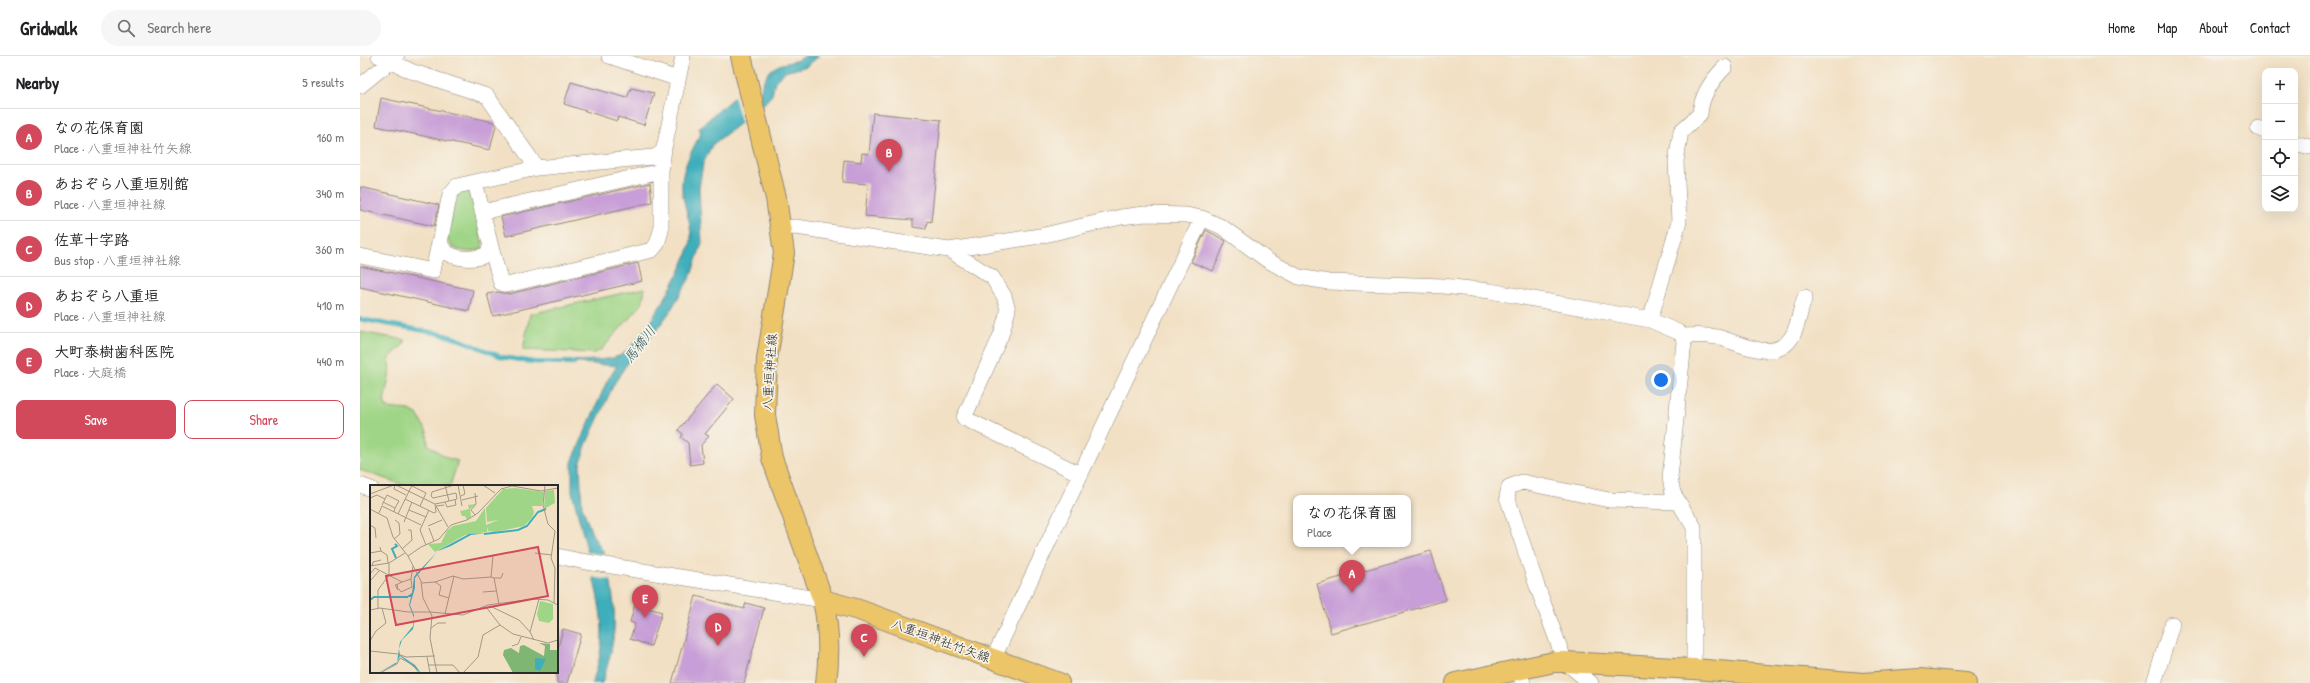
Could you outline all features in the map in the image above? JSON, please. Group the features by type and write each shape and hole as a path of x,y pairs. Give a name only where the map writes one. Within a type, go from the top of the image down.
{"main road":[{"name":"八重垣神社線","path":"740,56 757,117 782,228 784,253 767,359 765,415 772,458 823,600 828,622 830,658 826,683"},
{"name":"八重垣神社竹矢線","path":"823,600 859,610 1059,683"},
{"path":"1456,683 1520,677 1554,662 1565,662 1694,669 1863,683 1919,679 1966,683"}],"street":[{"path":"609,56 678,79"},
{"path":"475,182 501,283 507,285 652,250 657,244 661,231 661,171 683,56"},
{"path":"360,86 389,58 411,71 487,96 537,168"},
{"path":"1650,320 1679,222 1676,161 1681,131 1700,114 1701,104 1712,80 1725,67"},
{"path":"2298,144 2310,147"},
{"path":"360,256 433,272 451,192 457,186 537,168 653,157 658,155 664,149"},
{"path":"482,212 661,171"},
{"path":"782,228 796,227 949,250 1040,236 1121,217 1168,214 1202,218 1222,227 1267,260 1299,277 1328,282 1443,286 1490,291 1650,320 1678,332 1683,336 1701,335 1765,351 1778,350 1786,344 1793,334 1805,297"},
{"path":"993,659 1202,218"},
{"path":"440,238 441,245 445,251 462,258 478,258 489,253 491,247"},
{"path":"949,250 992,277 1004,296 1008,310 1001,335 964,418 1080,474"},
{"path":"1683,336 1670,478 1673,493 1677,502 1694,527 1694,669"},
{"path":"1591,683 1565,662 1537,586 1508,497 1510,487 1522,482 1609,500 1677,502"},
{"path":"360,485 370,489"},
{"path":"558,556 581,562 823,600"},
{"path":"2154,683 2172,624"}],"green space":[{"path":"465,191 469,195 475,208 483,248 471,252 452,247 446,237 455,194"},
{"path":"645,288 642,304 602,349 595,353 523,350 530,314"},
{"path":"360,332 405,340 404,344 389,358 390,372 384,401 387,408 409,410 417,414 427,432 428,445 447,458 458,461 450,485 403,485 360,470"}],"water":[{"path":"805,56 819,56 807,66 785,72 775,81 772,95 758,110 761,89 770,72 775,67"},
{"name":"馬橋川","path":"746,86 753,113 712,145 703,164 699,188 702,243 691,276 669,313 646,344 630,359 614,384 586,445 580,465 582,506 592,534 603,551 607,564 590,561 572,492 572,462 607,381 617,366 555,361 597,360 619,356 628,350 651,321 683,265 689,249 691,232 683,196 682,183 687,161 701,133 699,128"},
{"path":"590,564 608,567 613,598 613,638 611,652 602,683 592,683 600,651 602,623"}],"pier":[{"path":"745,85 755,114 742,124 734,96"},
{"path":"586,552 606,555 612,580 591,577"}],"building":[{"path":"571,82 627,98 631,88 654,93 644,125 618,117 617,121 564,104"},
{"path":"381,98 494,122 496,125 490,150 376,126"},
{"path":"873,113 941,120 931,222 927,221 926,229 913,227 913,220 865,216 868,184 842,182 844,160 861,162 862,153 869,154"},
{"path":"650,183 652,202 506,236 501,217"},
{"path":"360,187 439,205 434,226 360,210"},
{"path":"1206,230 1226,241 1213,271 1191,262"},
{"path":"638,263 642,281 493,316 487,294 498,292 509,294"},
{"path":"360,266 473,290 469,311 360,287"},
{"path":"717,384 734,399 705,434 709,436 701,445 703,463 690,465 688,443 681,437 683,434 678,430"},
{"path":"1431,551 1446,600 1331,633 1317,584"},
{"path":"696,596 744,609 746,603 764,608 744,683 672,683"},
{"path":"635,604 662,612 651,646 630,639 635,624 630,622"},
{"path":"563,629 581,634 567,683 557,683 558,647"}],"waterway":[{"path":"360,319 441,334 458,339 502,357 533,362 574,363"}],"place":[{"name":"あおぞら八重垣別館","path":"889,172"},
{"name":"なの花保育園","path":"1352,593"},
{"name":"大町泰樹歯科医院","path":"645,618"},
{"name":"あおぞら八重垣","path":"718,646"},
{"name":"佐草十字路","path":"864,657"}]}
